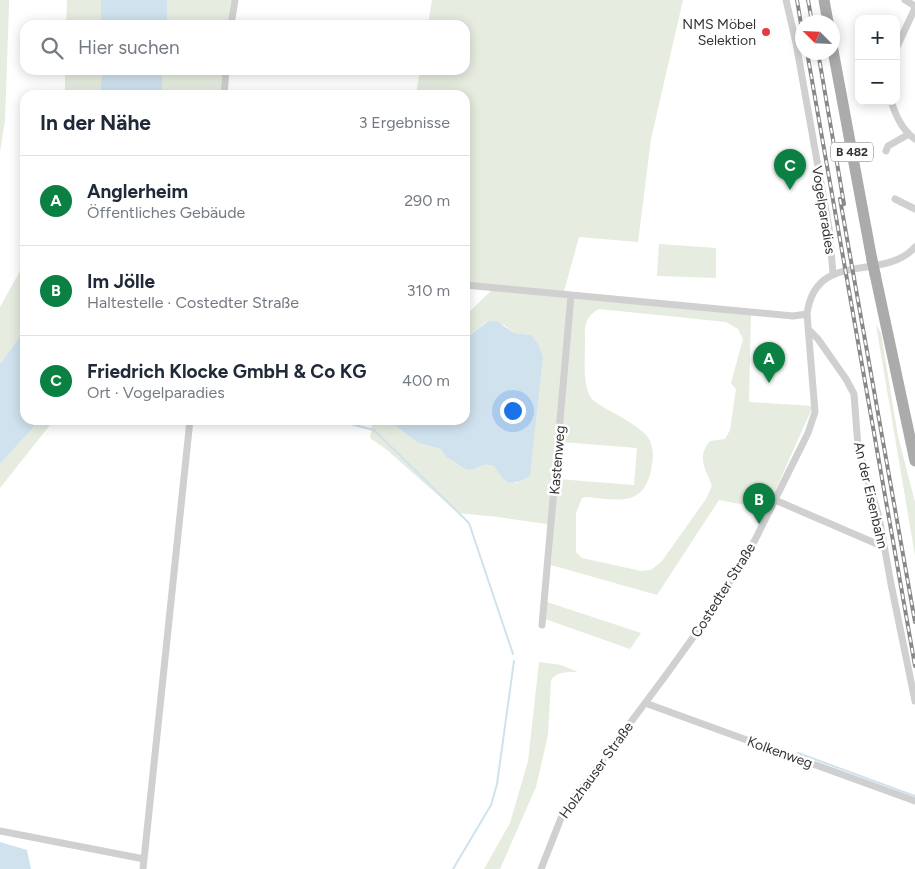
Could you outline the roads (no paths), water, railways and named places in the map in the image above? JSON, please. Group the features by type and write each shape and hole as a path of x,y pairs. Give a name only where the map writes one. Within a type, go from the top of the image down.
{"main road":[{"path":"824,0 827,15"},
{"name":"B 482","path":"835,60 872,260 915,461"}],"street":[{"path":"232,20 235,0"},
{"name":"Vogelparadies","path":"786,0 796,43 829,228 833,274"},
{"path":"900,40 915,7 905,0"},
{"path":"224,90 226,75"},
{"path":"892,105 895,114 909,134 915,139"},
{"path":"886,151 888,146 909,134"},
{"path":"895,199 915,209"},
{"path":"833,274 898,260 915,248"},
{"name":"Costedter Straße","path":"645,703 712,610 755,540 808,433 815,412 807,314 814,292 822,282 833,274"},
{"path":"470,285 793,316 807,314"},
{"name":"Kastenweg","path":"542,626 571,295"},
{"name":"An der Eisenbahn","path":"808,330 818,339 846,379 854,394 858,447 875,499 915,701"},
{"path":"143,869 189,425"},
{"path":"775,500 884,547"},
{"name":"Kolkenweg","path":"645,703 915,801"},
{"name":"Holzhauser Straße","path":"541,869 563,812 645,703"},
{"path":"0,831 144,859"}],"water":[{"path":"101,0 167,0 167,20 101,20"},
{"path":"102,75 162,75 162,90 100,90"},
{"path":"496,321 514,333 531,335 538,344 543,356 530,476 513,483 505,480 494,466 482,465 469,470 464,468 447,458 441,449 418,443 395,425 470,425 470,335 487,322"},
{"path":"20,336 20,425 35,425 0,464 0,364"},
{"path":"0,842 27,850 31,869 0,869"}],"waterway":[{"path":"354,425 374,430 469,523 513,654"},
{"path":"453,869 491,805 497,784 514,661"},
{"path":"798,753 915,796"}],"railway":[{"path":"797,0 800,15"},
{"path":"808,0 811,15"},
{"path":"808,60 915,666"},
{"path":"819,60 844,204"},
{"path":"840,199 915,622"}],"place":[{"name":"NMS Möbel Selektion","path":"766,32"},
{"name":"Friedrich Klocke GmbH & Co KG","path":"790,190"},
{"name":"Anglerheim","path":"769,383"},
{"name":"Im Jölle","path":"759,524"}]}
